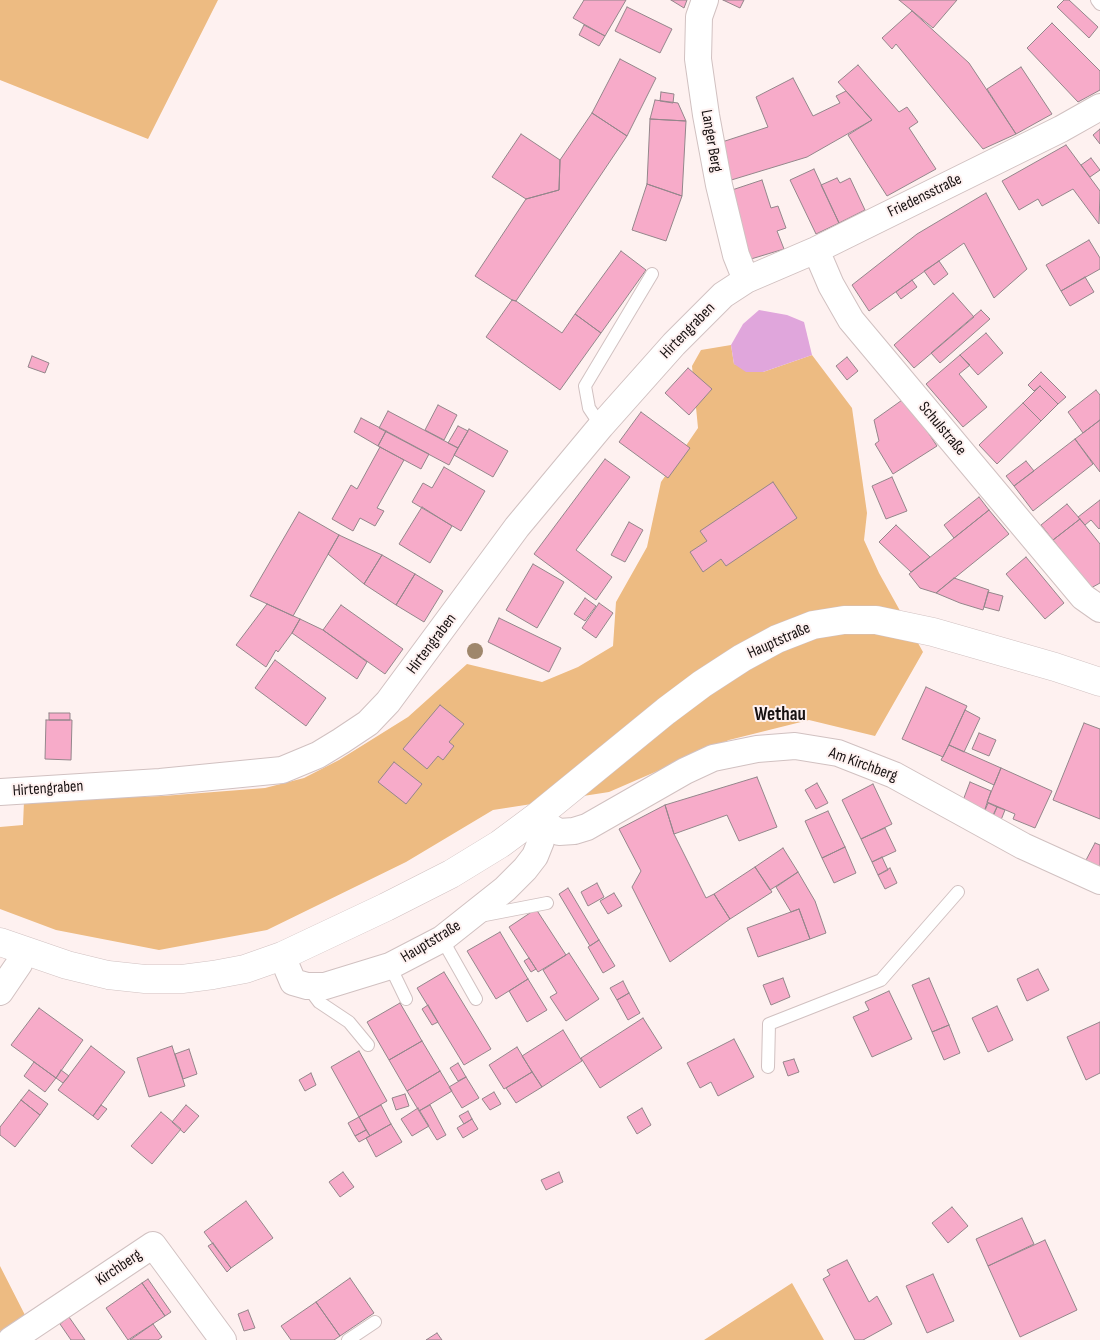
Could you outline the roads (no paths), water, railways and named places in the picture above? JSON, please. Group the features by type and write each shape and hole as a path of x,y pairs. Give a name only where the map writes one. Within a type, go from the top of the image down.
{"main road":[{"name":"Hauptstraße","path":"12,947 67,966 108,975 145,979 213,975 246,969 282,956 451,874 500,844 702,684 742,658 777,639 813,625 844,620 876,620 933,632 1100,682"}],"street":[{"name":"Langer Berg","path":"705,0 699,17 698,59 706,115 719,184 736,255 746,280"},
{"name":"Friedensstraße","path":"746,280 816,250 1061,129 1100,107"},
{"name":"Schulstraße","path":"816,250 830,285 852,320 1094,599"},
{"name":"Hirtengraben","path":"0,792 160,782 282,770 318,755 368,723 388,702 518,527 601,426 694,323 723,294 746,280"},
{"name":"Am Kirchberg","path":"535,818 559,832 574,831 587,827 677,776 713,758 757,749 794,746 838,753 894,775 1024,846 1100,881"},
{"name":"Hauptstraße","path":"307,986 324,986 390,966 442,939 506,889 535,856 541,841 535,818"},
{"path":"0,992 19,964 12,947"},
{"path":"282,956 293,982 307,986"},
{"name":"Kirchberg","path":"11,1340 153,1245 223,1340"}],"lane":[{"path":"1097,0 1100,4"},
{"path":"601,426 589,408 586,386 652,274"},
{"path":"768,1067 769,1024 880,980 958,892"},
{"path":"470,918 547,903"},
{"path":"442,939 476,999"},
{"path":"390,966 406,999"},
{"path":"307,986 319,1002 349,1022 368,1045"},
{"path":"348,1340 375,1322"}],"district":[{"name":"Wethau","path":"780,715"}]}
